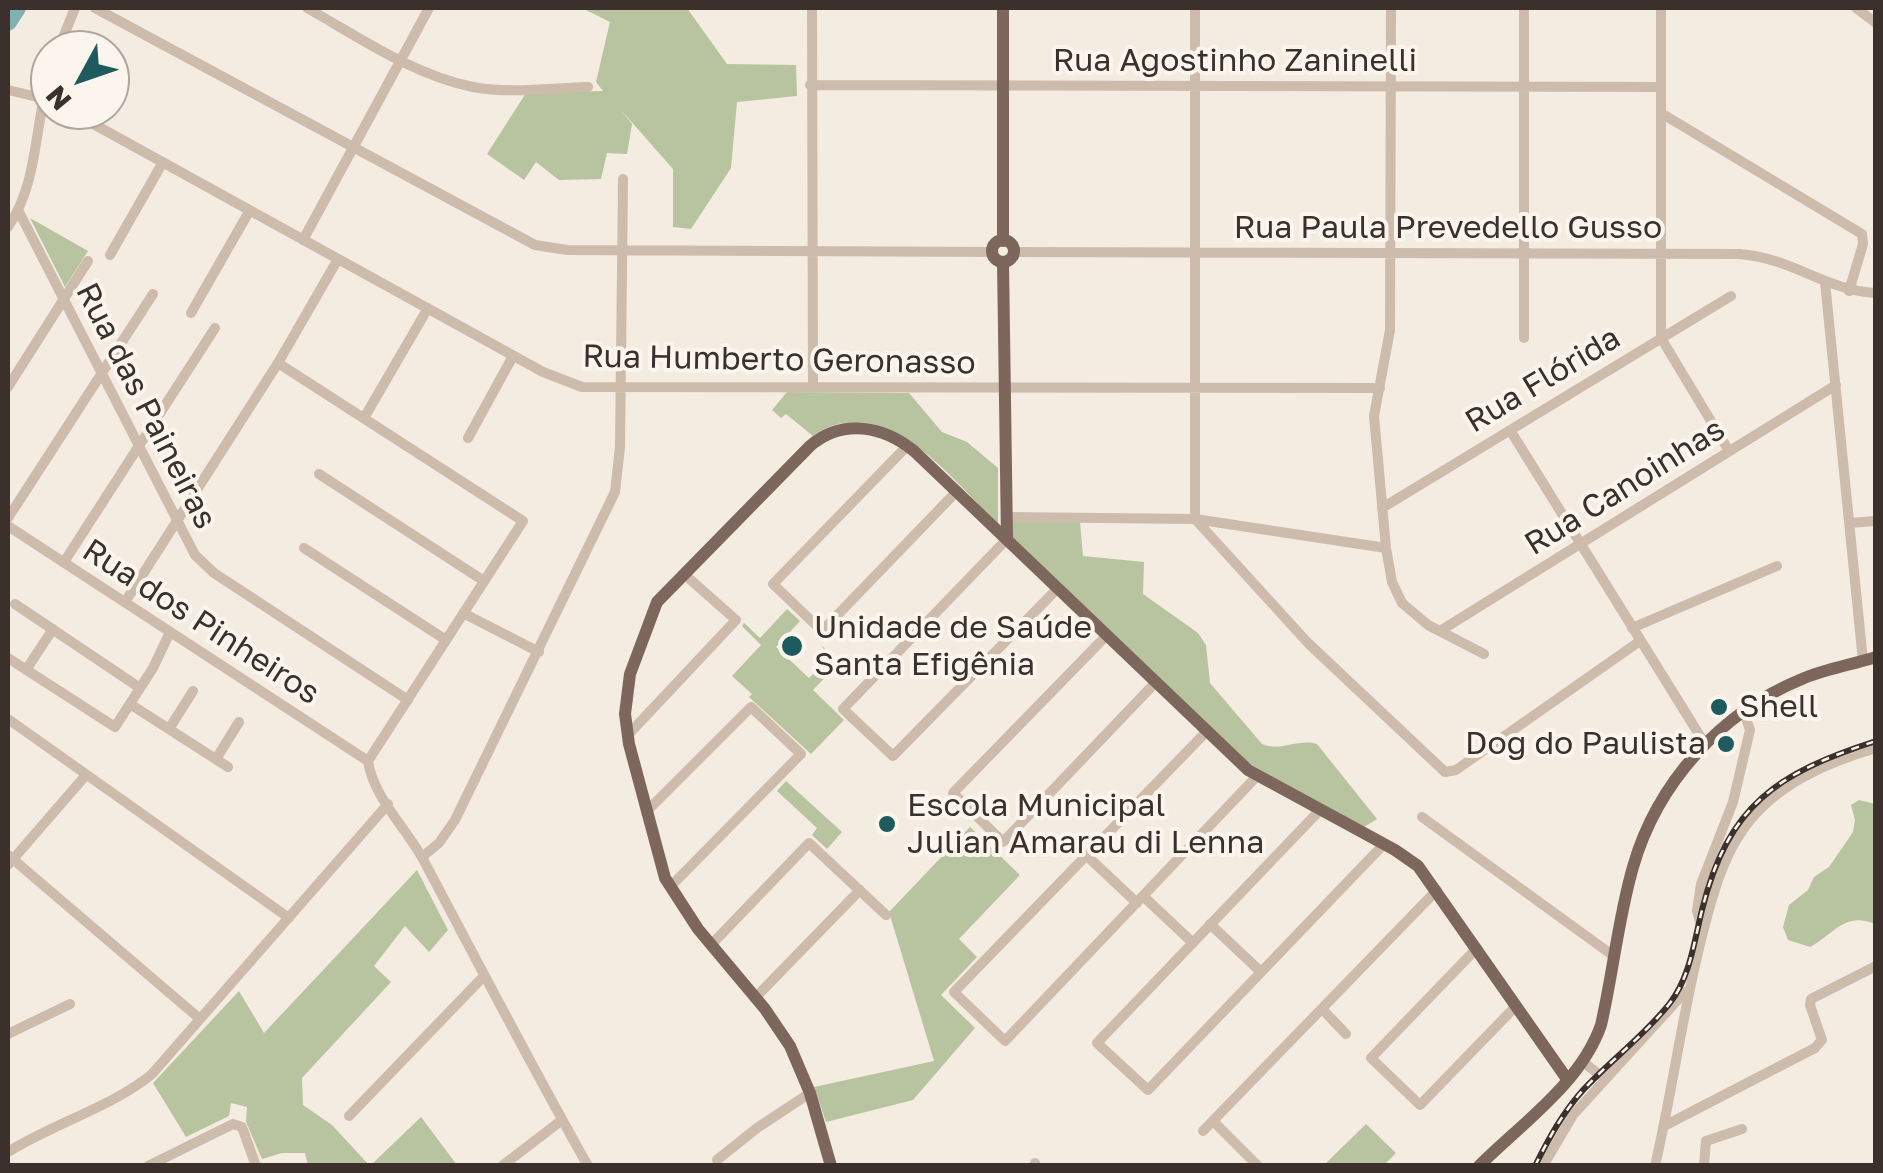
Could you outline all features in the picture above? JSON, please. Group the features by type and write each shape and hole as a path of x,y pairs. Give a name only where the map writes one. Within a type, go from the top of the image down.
{"main road":[{"path":"1003,8 1003,241"},
{"path":"1003,241 994,245 992,252 997,260 1008,257"},
{"path":"1003,241 1011,245 1004,388 1007,540"},
{"path":"831,1166 810,1093 782,1032 711,946 660,867 628,736 625,700 630,674 658,602 826,434 843,429 874,429 908,446 1257,776 1418,866 1567,1080"},
{"path":"1479,1166 1583,1062 1602,1025 1629,882 1644,834 1670,786 1704,744 1744,712 1801,679 1869,660"}],"street":[{"path":"95,8 535,245 567,250 992,252"},
{"path":"307,8 400,61 474,87 588,88"},
{"path":"303,240 429,8"},
{"path":"812,8 813,388"},
{"path":"1195,8 1194,519 1308,643 1445,772 1456,770 1640,641"},
{"path":"1391,8 1390,339 1374,416 1386,548 1392,582 1402,603 1420,620 1484,654"},
{"path":"1524,8 1524,338"},
{"path":"1661,8 1661,338 1730,451"},
{"path":"1856,8 1876,23"},
{"name":"Rua Agostinho Zaninelli","path":"810,85 1661,87"},
{"path":"1661,113 1862,234 1864,244 1848,291"},
{"path":"8,226 28,183 39,130"},
{"name":"Rua Humberto Geronasso","path":"105,130 568,383 621,388 1380,388"},
{"path":"110,256 163,162"},
{"path":"422,857 455,820 615,492 620,461 623,179"},
{"name":"Rua das Paineiras","path":"18,210 195,555 214,573 408,700"},
{"path":"191,313 250,210"},
{"name":"Rua Paula Prevedello Gusso","path":"1008,257 1195,252 1740,254 1772,258 1848,291 1876,293"},
{"path":"125,602 278,363 338,258"},
{"path":"8,387 88,261"},
{"path":"1824,282 1849,523 1869,660"},
{"path":"8,518 153,294"},
{"name":"Rua Flórida","path":"1382,508 1731,296"},
{"path":"364,418 428,308"},
{"path":"64,562 215,328"},
{"path":"468,438 514,356"},
{"path":"278,363 523,521 368,761 373,777 422,857 483,977 588,1166"},
{"name":"Rua Canoinhas","path":"1440,631 1836,385"},
{"path":"1510,430 1704,744"},
{"path":"908,446 773,584 822,631 957,492"},
{"path":"319,474 484,581"},
{"path":"1006,517 1194,519 1386,548"},
{"path":"1849,523 1876,521"},
{"name":"Rua dos Pinheiros","path":"8,526 368,761"},
{"path":"1007,540 843,709 892,756 1058,588"},
{"path":"304,548 446,640"},
{"path":"1632,628 1777,566"},
{"path":"628,736 736,620 684,574"},
{"path":"15,604 140,688"},
{"path":"463,613 539,652"},
{"path":"26,670 53,630"},
{"path":"8,658 115,727 170,632"},
{"path":"1107,635 954,793 1003,842 1156,682"},
{"path":"169,729 193,692"},
{"path":"130,704 228,767"},
{"path":"646,812 751,707 801,754 670,886"},
{"path":"1703,933 1697,912 1702,884 1734,802 1750,730 1744,712"},
{"path":"8,720 289,918"},
{"path":"216,759 239,722"},
{"path":"1207,731 954,992 1005,1040 1257,776"},
{"path":"1655,1166 1688,987 1719,876 1733,846 1752,817 1782,790 1810,772 1876,748"},
{"path":"86,775 9,860 200,1019"},
{"path":"8,1152 144,1080 388,804"},
{"path":"1320,810 1097,1043 1148,1090 1384,844"},
{"path":"1422,817 1615,957"},
{"path":"711,946 810,843 886,915"},
{"path":"1086,855 1192,943"},
{"path":"755,998 860,890"},
{"path":"1204,1132 1437,890"},
{"path":"1210,924 1261,972"},
{"path":"1477,948 1370,1058 1420,1105 1516,1006"},
{"path":"1664,1126 1815,1048 1822,1034 1811,999 1876,966"},
{"path":"349,1116 483,977"},
{"path":"1543,1166 1565,1125 1688,987"},
{"path":"8,1032 70,1004"},
{"path":"1322,1009 1346,1034"},
{"path":"1583,1062 1604,1078"},
{"path":"717,1160 810,1093"},
{"path":"502,1166 562,1120"},
{"path":"1214,1121 1258,1166"},
{"path":"148,1166 238,1124 256,1166"},
{"path":"1704,1166 1706,1141 1742,1129"}],"green space":[{"path":"582,8 687,8 727,64 796,65 797,96 737,102 731,168 691,229 673,227 673,169 621,110 632,124 627,154 607,153 601,179 559,180 536,162 524,180 487,154 526,93 603,91 596,82 610,22"},
{"path":"30,218 88,251 65,287"},
{"path":"787,392 909,393 942,432 967,442 998,468 998,524 938,464 891,431 865,423 839,424 813,436 786,414 781,418 772,410"},
{"path":"1011,521 1080,522 1083,556 1144,562 1143,594 1198,633 1206,645 1210,683 1262,744 1317,744 1377,819 1364,827 1248,763 1012,539"},
{"path":"787,609 800,621 776,647 809,678 830,657 820,644 839,663 813,690 844,720 811,754 732,676 761,645 742,626 744,623 760,638"},
{"path":"786,781 842,832 827,849 812,835 817,828 777,791"},
{"path":"1859,800 1875,804 1875,924 1848,922 1810,947 1788,940 1783,927 1789,905 1808,890 1814,877 1829,867 1853,832 1851,805"},
{"path":"970,827 1020,875 959,939 977,957 941,995 975,1028 913,1100 826,1122 814,1087 934,1061 889,912"},
{"path":"417,870 448,930 429,952 405,926 374,966 391,982 302,1078 303,1105 332,1125 369,1165 308,1165 305,1153 282,1153 262,1159 246,1122 247,1107 231,1103 229,1116 186,1137 153,1083 239,991 264,1033"},
{"path":"421,1117 457,1165 371,1165"},
{"path":"1366,1124 1396,1153 1384,1165 1324,1165"}],"waterway":[{"path":"8,22 17,8"}],"railway":[{"path":"1535,1166 1576,1098 1650,1026 1677,993 1713,874 1742,819 1784,781 1876,741"}],"place":[{"name":"Unidade de Saúde Santa Efigênia","path":"792,646"},
{"name":"Shell","path":"1719,707"},
{"name":"Dog do Paulista","path":"1726,744"},
{"name":"Escola Municipal Julian Amarau di Lenna","path":"887,824"}]}
